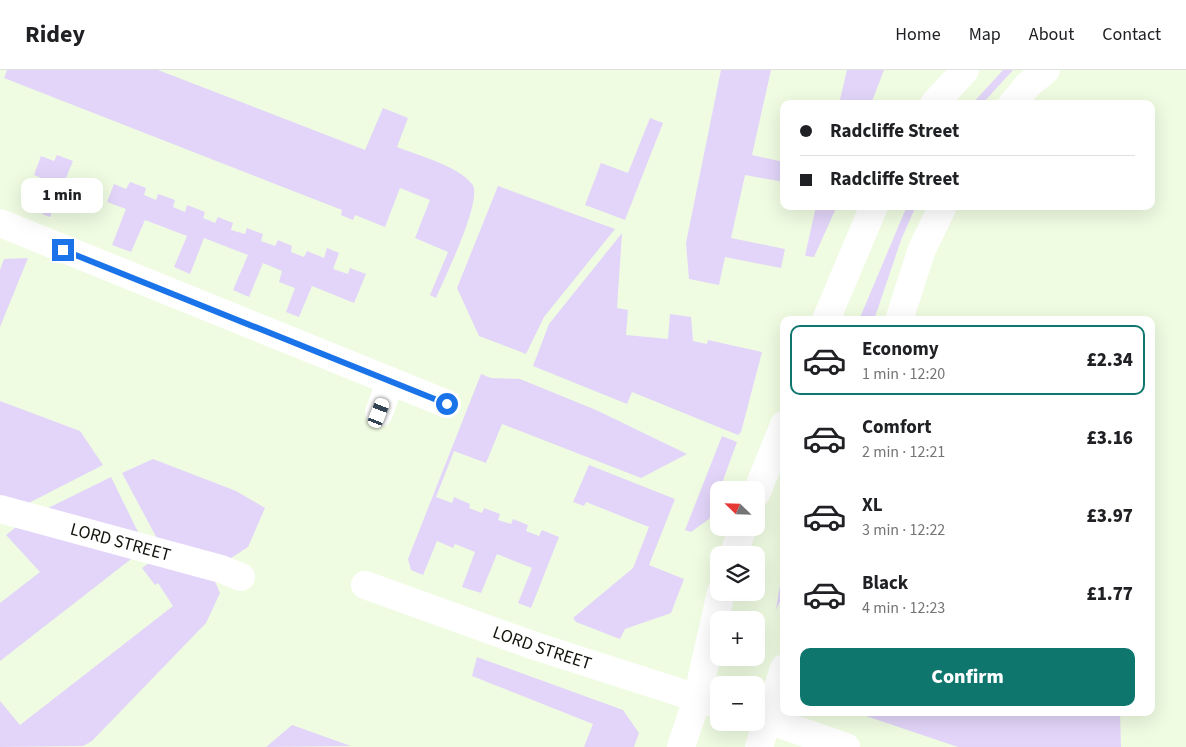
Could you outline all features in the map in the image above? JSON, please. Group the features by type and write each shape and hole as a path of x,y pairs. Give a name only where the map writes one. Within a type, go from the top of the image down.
{"street":[{"path":"938,100 965,70"},
{"path":"1015,100 1028,84 1046,70"},
{"path":"828,316 872,210"},
{"path":"900,316 922,248 941,210"},
{"path":"0,224 447,404"},
{"path":"379,413 390,382"},
{"path":"761,481 780,435"},
{"name":"LORD STREET","path":"0,509 221,569 241,577"},
{"name":"LORD STREET","path":"365,585 535,646 708,702"},
{"path":"681,747 708,702 720,601"},
{"path":"765,711 780,677"},
{"path":"765,719 846,747"},
{"path":"758,747 760,731"}],"shaded area":[{"path":"7,70 158,70 365,150 383,108 408,118 397,147 447,166 466,178 472,184 474,192 473,205 462,239 436,298 430,295 448,252 415,238 430,200 400,188 385,227 355,215 353,220 341,215 342,210 4,78"},
{"path":"721,70 771,70 752,155 780,161 780,181 745,175 731,238 785,249 781,268 725,257 719,285 689,279 686,243"},
{"path":"847,70 884,70 873,100 840,100"},
{"path":"1003,70 1013,70 986,100 976,100"},
{"path":"650,118 663,123 625,220 585,205 601,163 628,173"},
{"path":"57,155 73,161 50,217 42,214 53,183 34,175 41,156 54,161"},
{"path":"130,182 146,188 144,195 156,200 158,194 175,200 173,207 185,212 187,205 205,212 203,218 215,223 218,217 233,223 231,230 245,234 247,228 263,234 261,241 275,246 278,240 292,246 291,252 304,257 307,251 324,258 327,248 339,253 333,269 348,274 350,268 366,274 354,303 312,286 299,317 286,312 295,288 279,282 282,271 263,263 249,297 233,290 248,255 204,238 190,274 174,267 187,236 145,220 131,252 112,245 126,209 107,202 114,184 126,189"},
{"path":"498,186 615,229 544,317 526,354 479,336 457,288"},
{"path":"815,210 835,210 814,257 805,256"},
{"path":"905,210 914,210 901,240 875,316 861,316"},
{"path":"622,233 617,308 628,310 626,335 668,339 670,314 691,317 693,341 707,344 708,340 762,352 741,432 738,435 632,392 627,404 533,366 549,324"},
{"path":"28,258 0,327 0,270 4,259"},
{"path":"481,374 491,378 520,379 596,410 687,454 641,478 502,424 486,463 454,451 436,497 452,503 454,497 470,504 469,508 482,513 484,508 500,514 498,520 511,524 513,519 528,525 526,531 539,536 542,530 559,537 531,608 518,603 532,568 497,554 481,593 462,587 475,552 455,544 453,548 437,541 423,575 411,570 408,559"},
{"path":"0,401 80,431 103,465 19,508 0,503"},
{"path":"722,436 737,442 723,481 710,481 709,519 691,532 685,530"},
{"path":"153,459 236,491 265,508 248,547 225,562 161,546 122,473"},
{"path":"589,465 675,499 649,565 684,579 671,613 625,629 620,639 576,622 573,618 633,568 649,527 586,502 584,506 573,502"},
{"path":"111,477 141,538 38,513"},
{"path":"20,524 135,556 0,661 0,603 40,572 6,535"},
{"path":"155,559 213,577 220,593 206,623 92,741 83,746 0,747 0,701 20,725 173,606 158,583 155,585 142,568"},
{"path":"780,584 780,602 776,610"},
{"path":"477,657 623,710 639,733 634,747 584,747 593,724 472,676"},
{"path":"866,716 1120,716 1121,747 958,747"},
{"path":"292,725 351,746 266,747"}],"route":[{"path":"63,250 447,404"}]}
